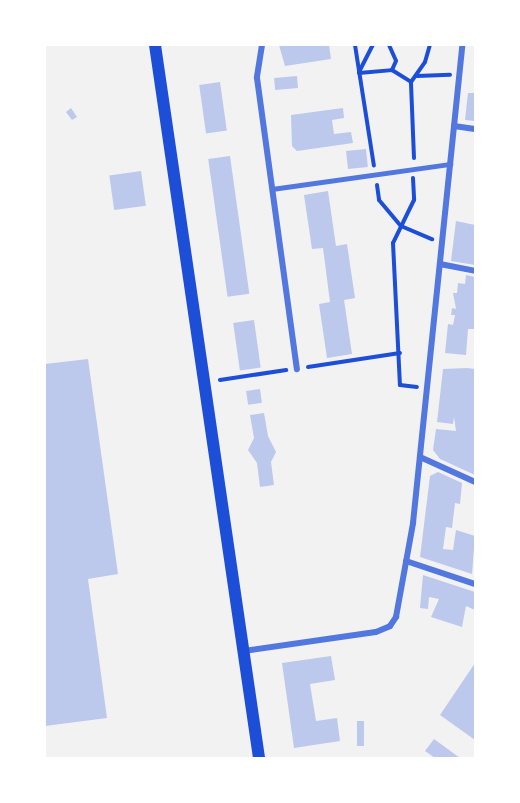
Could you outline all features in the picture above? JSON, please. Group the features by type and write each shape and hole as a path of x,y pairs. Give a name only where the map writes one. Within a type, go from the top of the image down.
{"main road":[{"path":"155,45 260,758"}],"street":[{"path":"262,45 257,78 297,369"},
{"path":"244,651 383,630 396,617 420,457 462,45"},
{"path":"454,126 475,129"},
{"path":"440,264 475,271"},
{"path":"420,457 475,482"},
{"path":"406,561 475,584"}],"lane":[{"path":"272,189 450,164"}],"path":[{"path":"355,45 379,200 401,226 442,243"},
{"path":"359,72 373,45"},
{"path":"389,45 396,61 392,70"},
{"path":"427,388 400,385 393,243 414,200 413,169 416,147 411,82 417,76 430,45"},
{"path":"359,72 392,70 411,82"},
{"path":"417,76 459,76"}],"building":[{"path":"279,45 329,45 331,59 285,66"},
{"path":"297,76 298,88 275,90 274,78"},
{"path":"220,82 227,131 206,133 199,85"},
{"path":"468,93 475,93 475,121 465,120"},
{"path":"71,108 77,117 72,120 66,112"},
{"path":"343,108 344,118 332,120 334,134 351,132 353,143 297,151 292,146 291,115"},
{"path":"366,149 368,167 348,169 346,151"},
{"path":"230,156 249,294 228,297 208,159"},
{"path":"141,171 146,206 114,210 109,175"},
{"path":"328,191 336,246 347,244 355,298 344,300 352,354 327,358 319,304 330,302 323,248 312,249 304,195"},
{"path":"456,221 475,225 475,265 451,261"},
{"path":"466,275 475,277 475,329 468,329 466,355 445,353 448,324 453,325 455,315 451,315 452,308 456,309 453,293 457,293 458,283 465,284"},
{"path":"254,320 261,368 240,370 233,323"},
{"path":"88,359 118,574 88,579 107,718 45,726 45,364"},
{"path":"443,369 475,369 475,475 440,459 433,450 436,429 456,431 454,417 453,424 437,422"},
{"path":"260,389 262,403 248,405 246,391"},
{"path":"264,413 268,436 276,452 271,462 274,485 260,487 257,463 248,450 254,438 250,415"},
{"path":"438,472 462,483 460,504 455,503 452,528 446,527 443,549 453,550 456,530 475,536 472,574 420,557 430,476"},
{"path":"423,575 475,592 475,610 466,606 462,627 431,617 439,599 429,597 428,609 420,608"},
{"path":"331,656 335,680 310,684 316,721 337,718 340,741 294,748 282,663"},
{"path":"475,663 475,740 440,715"},
{"path":"357,721 364,721 364,746 357,746"},
{"path":"434,739 460,758 435,758 425,751"}]}
